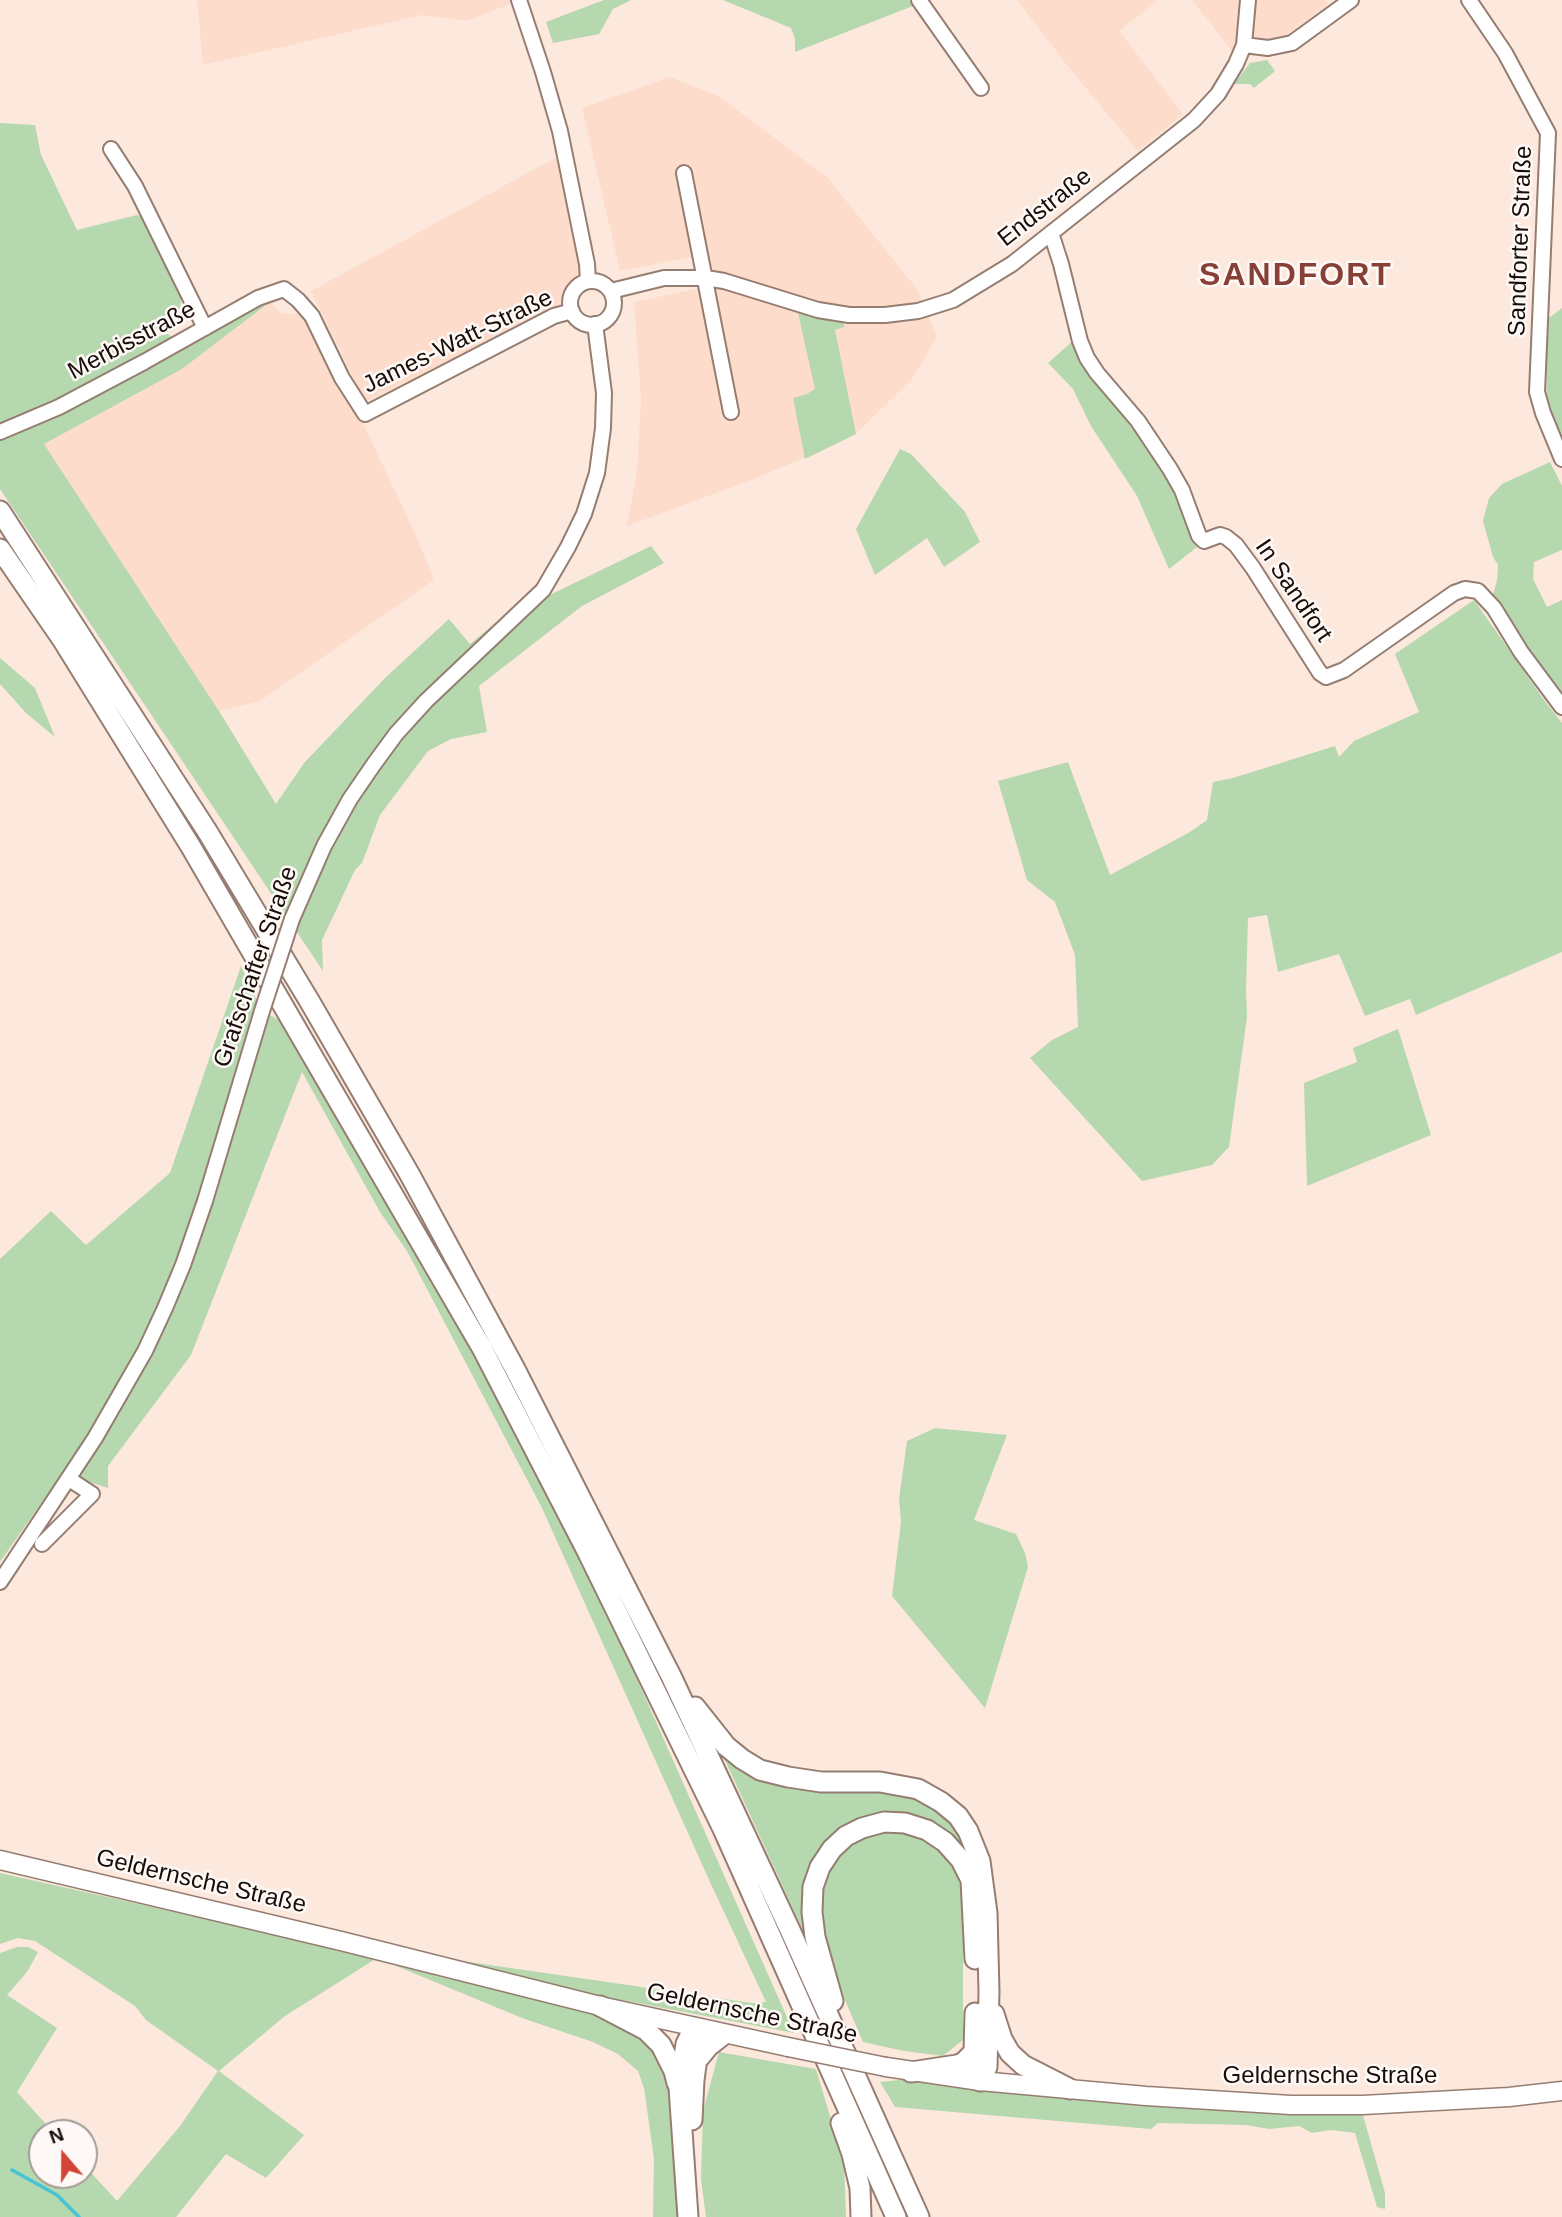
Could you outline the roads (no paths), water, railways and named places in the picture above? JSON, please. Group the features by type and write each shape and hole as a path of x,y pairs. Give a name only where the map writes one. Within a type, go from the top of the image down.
{"highway":[{"path":"0,511 164,763 310,1002 410,1175 515,1369 671,1676 919,2217"},
{"path":"0,549 62,639 191,847 482,1348 588,1553 717,1817 897,2217"},
{"path":"671,1676 726,1746 760,1770 821,1782 880,1782 918,1789 958,1816 975,1847 984,1882 987,1913 987,2067 979,2081"},
{"path":"843,2047 836,2010 815,1937 813,1886 820,1867 832,1849 846,1836 884,1822 905,1823 927,1830 945,1842 961,1860 971,1880 976,1988 974,2052 979,2081"},
{"path":"989,1992 996,2021 1010,2053 1023,2065 1070,2089"},
{"path":"600,2006 646,2030 661,2045 674,2071 679,2088 688,2217"},
{"path":"679,2088 686,2044 694,2028"},
{"path":"694,2028 699,2043 692,2114 697,2217"},
{"path":"699,2058 723,2035"},
{"path":"911,2072 964,2063 974,2052"},
{"path":"831,2074 832,2097 852,2154 860,2189 861,2217"}],"main road":[{"name":"Geldernsche Straße","path":"0,1860 723,2035 911,2072 1070,2089 1291,2105 1363,2105 1509,2097 1562,2091"}],"street":[{"path":"519,0 560,131 587,264 588,281"},
{"path":"919,0 981,88"},
{"path":"1248,0 1244,45 1268,48 1292,43 1351,0"},
{"name":"Sandforter Straße","path":"1469,0 1505,53 1548,133 1537,392 1562,459"},
{"name":"Endstraße","path":"611,291 664,278 706,278 818,310 861,315 918,311 953,300 1012,264 1194,120 1218,94 1244,45"},
{"path":"111,149 135,186 205,328"},
{"path":"684,173 731,412"},
{"name":"In Sandfort","path":"1051,233 1087,358 1164,458 1182,490 1199,536 1204,541 1220,535 1236,545 1320,673 1326,677 1344,670 1454,593 1465,589 1479,590 1562,707"},
{"path":"588,281 601,283 611,291 613,308 610,316 603,322 595,324 581,321 572,311 570,305 573,292 588,281"},
{"name":"Merbisstraße","path":"0,432 59,407 258,298 284,289 312,316 342,378 365,414"},
{"name":"James-Watt-Straße","path":"365,414 554,316 572,311"},
{"name":"Grafschafter Straße","path":"0,1582 121,1396 145,1351 174,1285 205,1201 292,919 318,857 350,799 396,734 457,670 543,590 584,514 597,473 603,428 604,393 595,324"},
{"path":"42,1544 92,1494 69,1479"}],"waterway":[{"path":"12,2170 57,2195 79,2217"}],"district":[{"name":"SANDFORT","path":"1296,276"}]}
